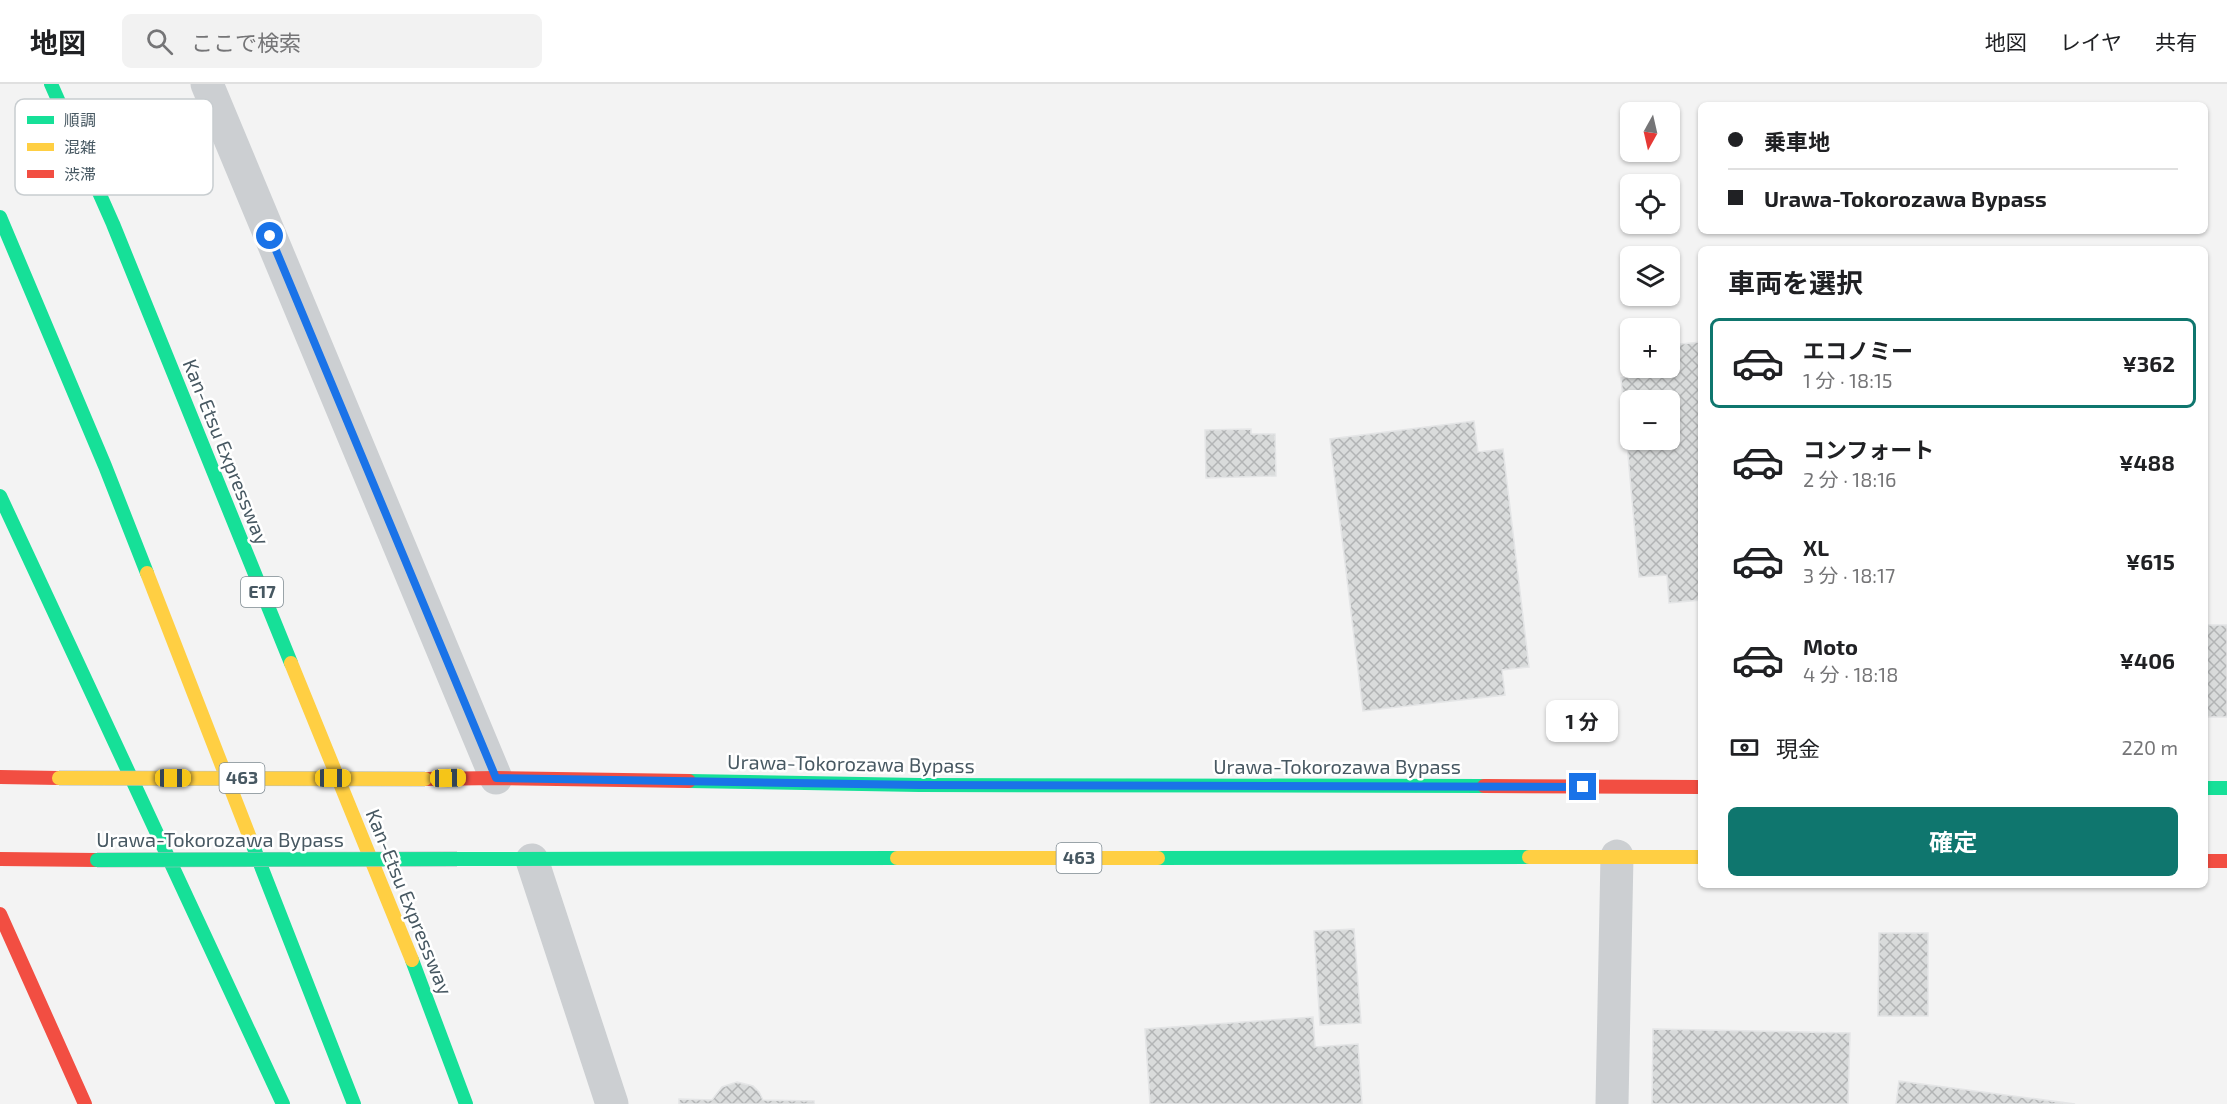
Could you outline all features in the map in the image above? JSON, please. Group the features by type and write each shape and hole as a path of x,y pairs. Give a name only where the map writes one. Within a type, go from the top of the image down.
{"main road":[{"name":"Kan-Etsu Expressway","path":"51,84 58,99"},
{"path":"66,84 71,99"},
{"name":"Kan-Etsu Expressway","path":"100,195 395,918 466,1104"},
{"path":"103,195 113,224"},
{"path":"0,217 105,466 354,1104"},
{"path":"0,496 283,1104"},
{"name":"Urawa-Tokorozawa Bypass","path":"0,777 496,778 931,785 1698,787"},
{"path":"2208,788 2227,788"},
{"name":"Urawa-Tokorozawa Bypass","path":"0,859 1698,857"},
{"path":"2208,861 2227,861"},
{"path":"0,914 85,1104"}],"street":[{"path":"207,84 496,778"},
{"path":"1612,1104 1617,856"},
{"path":"532,860 612,1104"}],"building":[{"path":"1698,342 1698,600 1669,603 1667,575 1639,577 1628,450 1680,450 1680,390 1622,390 1621,378 1680,378 1680,344"},
{"path":"1474,421 1478,452 1503,449 1529,667 1502,670 1505,695 1363,711 1330,439"},
{"path":"1251,429 1251,434 1275,434 1276,476 1206,478 1205,430"},
{"path":"2208,625 2227,625 2227,717 2208,717"},
{"path":"1354,929 1361,1023 1320,1025 1314,931"},
{"path":"1879,933 1928,933 1928,1016 1878,1016"},
{"path":"1313,1017 1315,1047 1358,1044 1362,1104 1150,1104 1145,1029"},
{"path":"1653,1029 1850,1033 1848,1104 1652,1104"},
{"path":"1899,1081 2075,1104 1896,1104"},
{"path":"737,1082 753,1086 763,1100 814,1101 814,1104 679,1104 679,1099 712,1100 722,1087"}],"traffic: fast":[{"path":"51,84 58,99"},
{"path":"100,195 291,663"},
{"path":"0,217 105,466 147,573"},
{"path":"0,496 283,1104"},
{"path":"689,781 919,785 1484,786"},
{"path":"2208,788 2227,788"},
{"path":"250,838 354,1104"},
{"path":"1158,858 1529,857"},
{"path":"457,859 897,858"},
{"path":"97,860 457,859"},
{"path":"412,960 466,1104"}],"traffic: slow":[{"path":"147,573 250,838"},
{"path":"291,663 412,960"},
{"path":"59,778 425,779"},
{"path":"1529,857 1698,857"},
{"path":"897,858 1158,858"}],"traffic: jam":[{"path":"0,777 59,778"},
{"path":"425,779 689,781"},
{"path":"1484,786 1698,787"},
{"path":"0,859 97,860"},
{"path":"2208,861 2227,861"},
{"path":"0,914 85,1104"}],"route":[{"path":"270,236 496,778 920,785 1583,787"}]}
